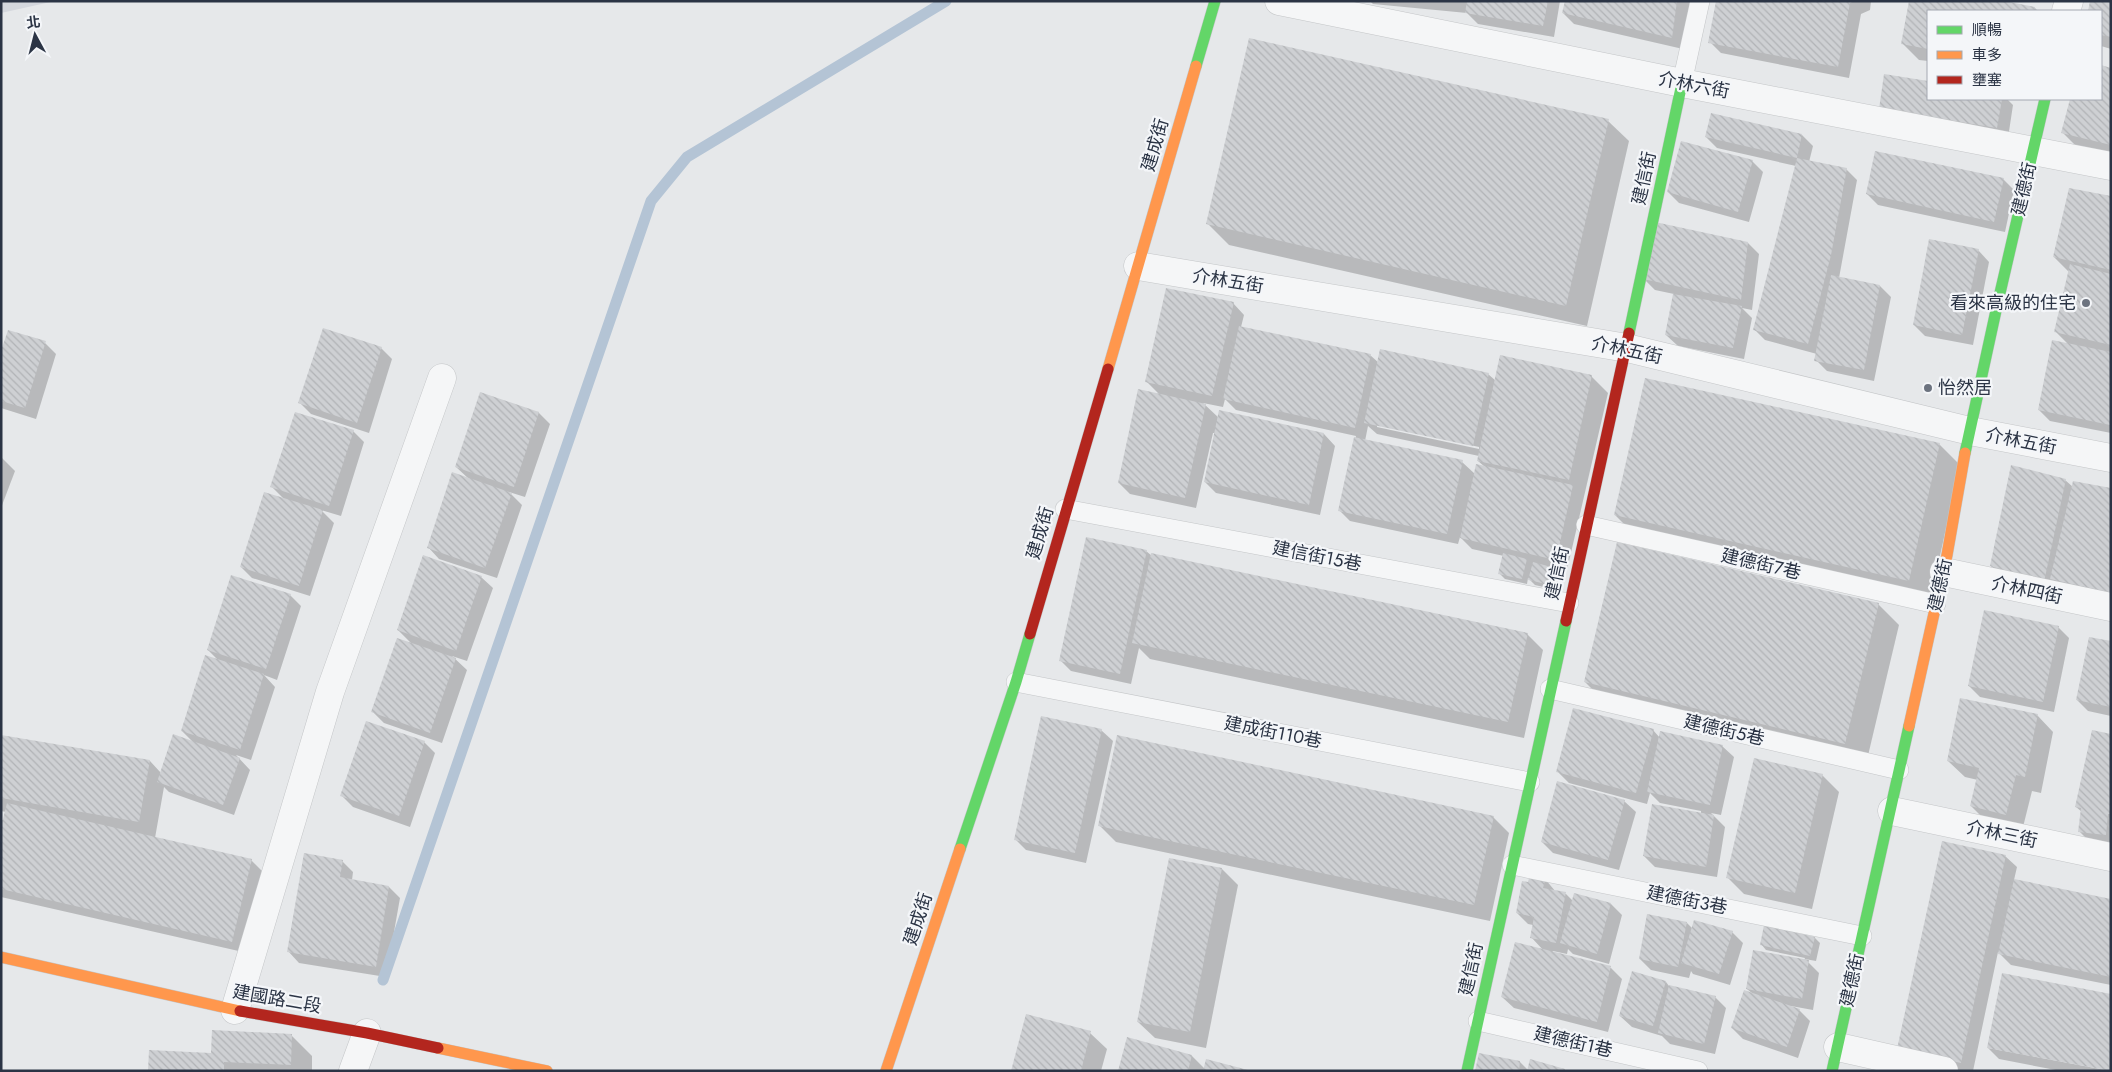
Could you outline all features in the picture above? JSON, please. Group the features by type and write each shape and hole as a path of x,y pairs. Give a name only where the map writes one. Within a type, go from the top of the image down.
{"street":[{"name":"建成街","path":"886,1071 1016,682 1215,1"},
{"name":"介林六街","path":"1279,1 1682,83 2111,166"},
{"name":"建信街","path":"1467,1071 1586,525 1627,348 1682,83"},
{"name":"建德街","path":"1835,1059 1892,811 1899,770 1944,572 1970,431 2045,100"},
{"name":"介林五街","path":"1138,266 1627,348 1970,431 2111,458"},
{"path":"235,1010 330,692 442,378"},
{"name":"介林四街","path":"1944,572 2111,608"},
{"name":"介林三街","path":"1892,811 2111,857"},
{"name":"建國路二段","path":"1,957 235,1010 366,1033 547,1071"},
{"path":"353,1071 366,1033"},
{"path":"1835,1059 1944,1071"}],"lane":[{"path":"1682,83 1700,1"},
{"name":"建信街15巷","path":"1065,509 1569,603"},
{"name":"建德街7巷","path":"1586,525 1936,604"},
{"name":"建成街110巷","path":"1016,682 1530,782"},
{"name":"建德街5巷","path":"1550,690 1899,770"},
{"name":"建德街3巷","path":"1512,865 1862,936"},
{"name":"建德街1巷","path":"1478,1021 1698,1071"}],"shaded area":[{"path":"1,1 55,1 1,13"}],"building":[{"path":"1467,1 1548,1 1543,26 1465,13"},
{"path":"1565,1 1677,1 1672,38 1562,13"},
{"path":"1716,1 1854,1 1850,3 1838,67 1708,43"},
{"path":"1909,1 2004,1 2035,7 2035,10 1927,10 1927,49 1901,44"},
{"path":"2090,1 2111,1 2111,37 2102,35 2102,10 2088,10"},
{"path":"1249,38 1609,119 1566,306 1206,224"},
{"path":"2102,65 2111,68 2111,145 2061,133 2070,100 2102,100"},
{"path":"1884,74 1927,81 1927,100 2002,100 1997,128 1879,109"},
{"path":"1711,113 1802,134 1797,158 1705,137"},
{"path":"1681,141 1753,160 1738,212 1667,192"},
{"path":"1875,151 2004,178 1994,222 1866,194"},
{"path":"1797,158 1847,168 1831,255 1808,344 1753,330"},
{"path":"2069,188 2111,196 2111,270 2053,257"},
{"path":"1655,222 1748,242 1741,300 1643,279"},
{"path":"1929,239 1979,249 1962,335 1913,325"},
{"name":"看來高級的住宅","path":"2070,264 2111,274 2111,345 2054,332"},
{"path":"1831,275 1880,285 1864,370 1814,361"},
{"path":"1166,288 1234,302 1212,396 1145,382"},
{"path":"1673,294 1742,306 1733,348 1665,335"},
{"path":"1239,326 1371,354 1355,428 1223,399"},
{"path":"323,328 382,347 357,423 298,403"},
{"path":"8,330 46,341 25,408 1,401 1,351"},
{"path":"2052,340 2111,352 2110,425 2038,410"},
{"path":"1380,349 1489,373 1473,446 1364,423"},
{"path":"1500,355 1592,375 1569,480 1477,461"},
{"path":"1645,378 1940,443 1909,581 1614,515"},
{"path":"1138,389 1206,404 1185,498 1118,483"},
{"path":"480,392 539,412 514,487 455,467"},
{"path":"1219,410 1324,433 1309,505 1204,482"},
{"path":"295,412 354,430 329,506 270,487"},
{"path":"1354,437 1463,460 1447,534 1338,511"},
{"path":"1476,464 1573,485 1556,560 1460,538"},
{"path":"2011,465 2066,479 2044,582 1990,566"},
{"path":"452,472 512,493 485,568 427,548"},
{"path":"2073,481 2111,488 2111,593 2050,579"},
{"path":"264,492 323,510 299,586 240,567"},
{"path":"1086,537 1147,550 1120,674 1059,661"},
{"path":"1617,542 1879,603 1845,744 1584,682"},
{"path":"1151,553 1528,633 1508,722 1132,643"},
{"path":"1503,553 1527,559 1522,579 1498,574"},
{"path":"423,555 482,576 456,651 397,630"},
{"path":"1533,562 1555,568 1551,585 1528,580"},
{"path":"231,575 291,594 266,669 207,650"},
{"path":"1984,610 2059,626 2043,702 1968,686"},
{"path":"2089,637 2111,641 2111,707 2076,700"},
{"path":"397,638 456,658 430,733 371,712"},
{"path":"205,655 264,674 240,750 181,731"},
{"path":"1960,698 2038,714 2025,777 2016,775 2006,815 1970,806 1979,768 1947,761"},
{"path":"1573,708 1654,729 1636,793 1556,772"},
{"path":"1041,716 1102,729 1075,853 1014,840"},
{"path":"366,721 425,741 399,816 340,796"},
{"path":"2092,730 2111,734 2111,814 2108,814 2106,835 2078,832 2081,808 2075,807"},
{"path":"1660,731 1723,745 1710,805 1647,792"},
{"path":"173,734 240,758 223,805 157,782"},
{"path":"1,735 150,760 139,822 1,798"},
{"path":"1117,735 1494,816 1474,905 1098,826"},
{"path":"1754,758 1823,774 1795,893 1726,878"},
{"path":"1557,781 1625,800 1608,860 1541,842"},
{"path":"7,803 252,859 232,942 1,889 1,827"},
{"path":"1652,804 1714,815 1706,867 1643,856"},
{"path":"1942,841 2006,855 1961,1063 1897,1049"},
{"path":"304,853 343,860 340,877 389,886 376,967 287,952"},
{"path":"1169,858 1222,868 1190,1032 1137,1022"},
{"path":"1530,874 1546,877 1543,888 1566,892 1556,943 1530,938 1534,917 1516,913 1522,881 1528,882"},
{"path":"2014,879 2111,899 2111,977 1998,954"},
{"path":"1574,893 1611,903 1597,954 1560,943"},
{"path":"1647,914 1687,922 1678,967 1639,959"},
{"path":"1694,920 1733,931 1719,974 1681,963"},
{"path":"1764,925 1815,937 1810,956 1760,945"},
{"path":"1515,942 1611,966 1597,1022 1501,997"},
{"path":"1753,950 1809,960 1802,999 1746,989"},
{"path":"1632,971 1666,981 1653,1026 1619,1016"},
{"path":"2002,973 2111,994 2111,1071 1987,1048"},
{"path":"1669,985 1716,996 1704,1044 1658,1033"},
{"path":"1744,990 1800,1009 1787,1047 1731,1028"},
{"path":"1026,1014 1091,1031 1081,1071 1011,1071"},
{"path":"212,1030 292,1034 291,1065 224,1062 224,1071 148,1071 149,1050 211,1053"},
{"path":"1127,1037 1192,1055 1188,1071 1118,1071"},
{"path":"1479,1053 1520,1061 1519,1071 1475,1071"},
{"path":"1206,1059 1248,1070 1248,1071 1203,1071"},
{"path":"1530,1059 1565,1069 1564,1071 1527,1071"}],"waterway":[{"path":"383,980 651,201 687,157 946,1"}],"traffic: fast":[{"path":"1196,66 1215,1"},
{"path":"1629,333 1682,83"},
{"path":"1965,453 2045,100"},
{"path":"1467,1071 1566,621"},
{"path":"960,849 1016,682 1030,634"},
{"path":"1832,1071 1909,726"}],"traffic: slow":[{"path":"1108,369 1196,66"},
{"path":"1909,726 1947,555 1965,453"},
{"path":"886,1071 960,849"},
{"path":"1,957 240,1011"},
{"path":"438,1048 547,1071"}],"traffic: jam":[{"path":"1566,621 1629,333"},
{"path":"1030,634 1108,369"},
{"path":"240,1011 367,1033 438,1048"}],"place":[{"name":"看來高級的住宅","path":"2086,303"},
{"name":"怡然居","path":"1928,388"}]}
